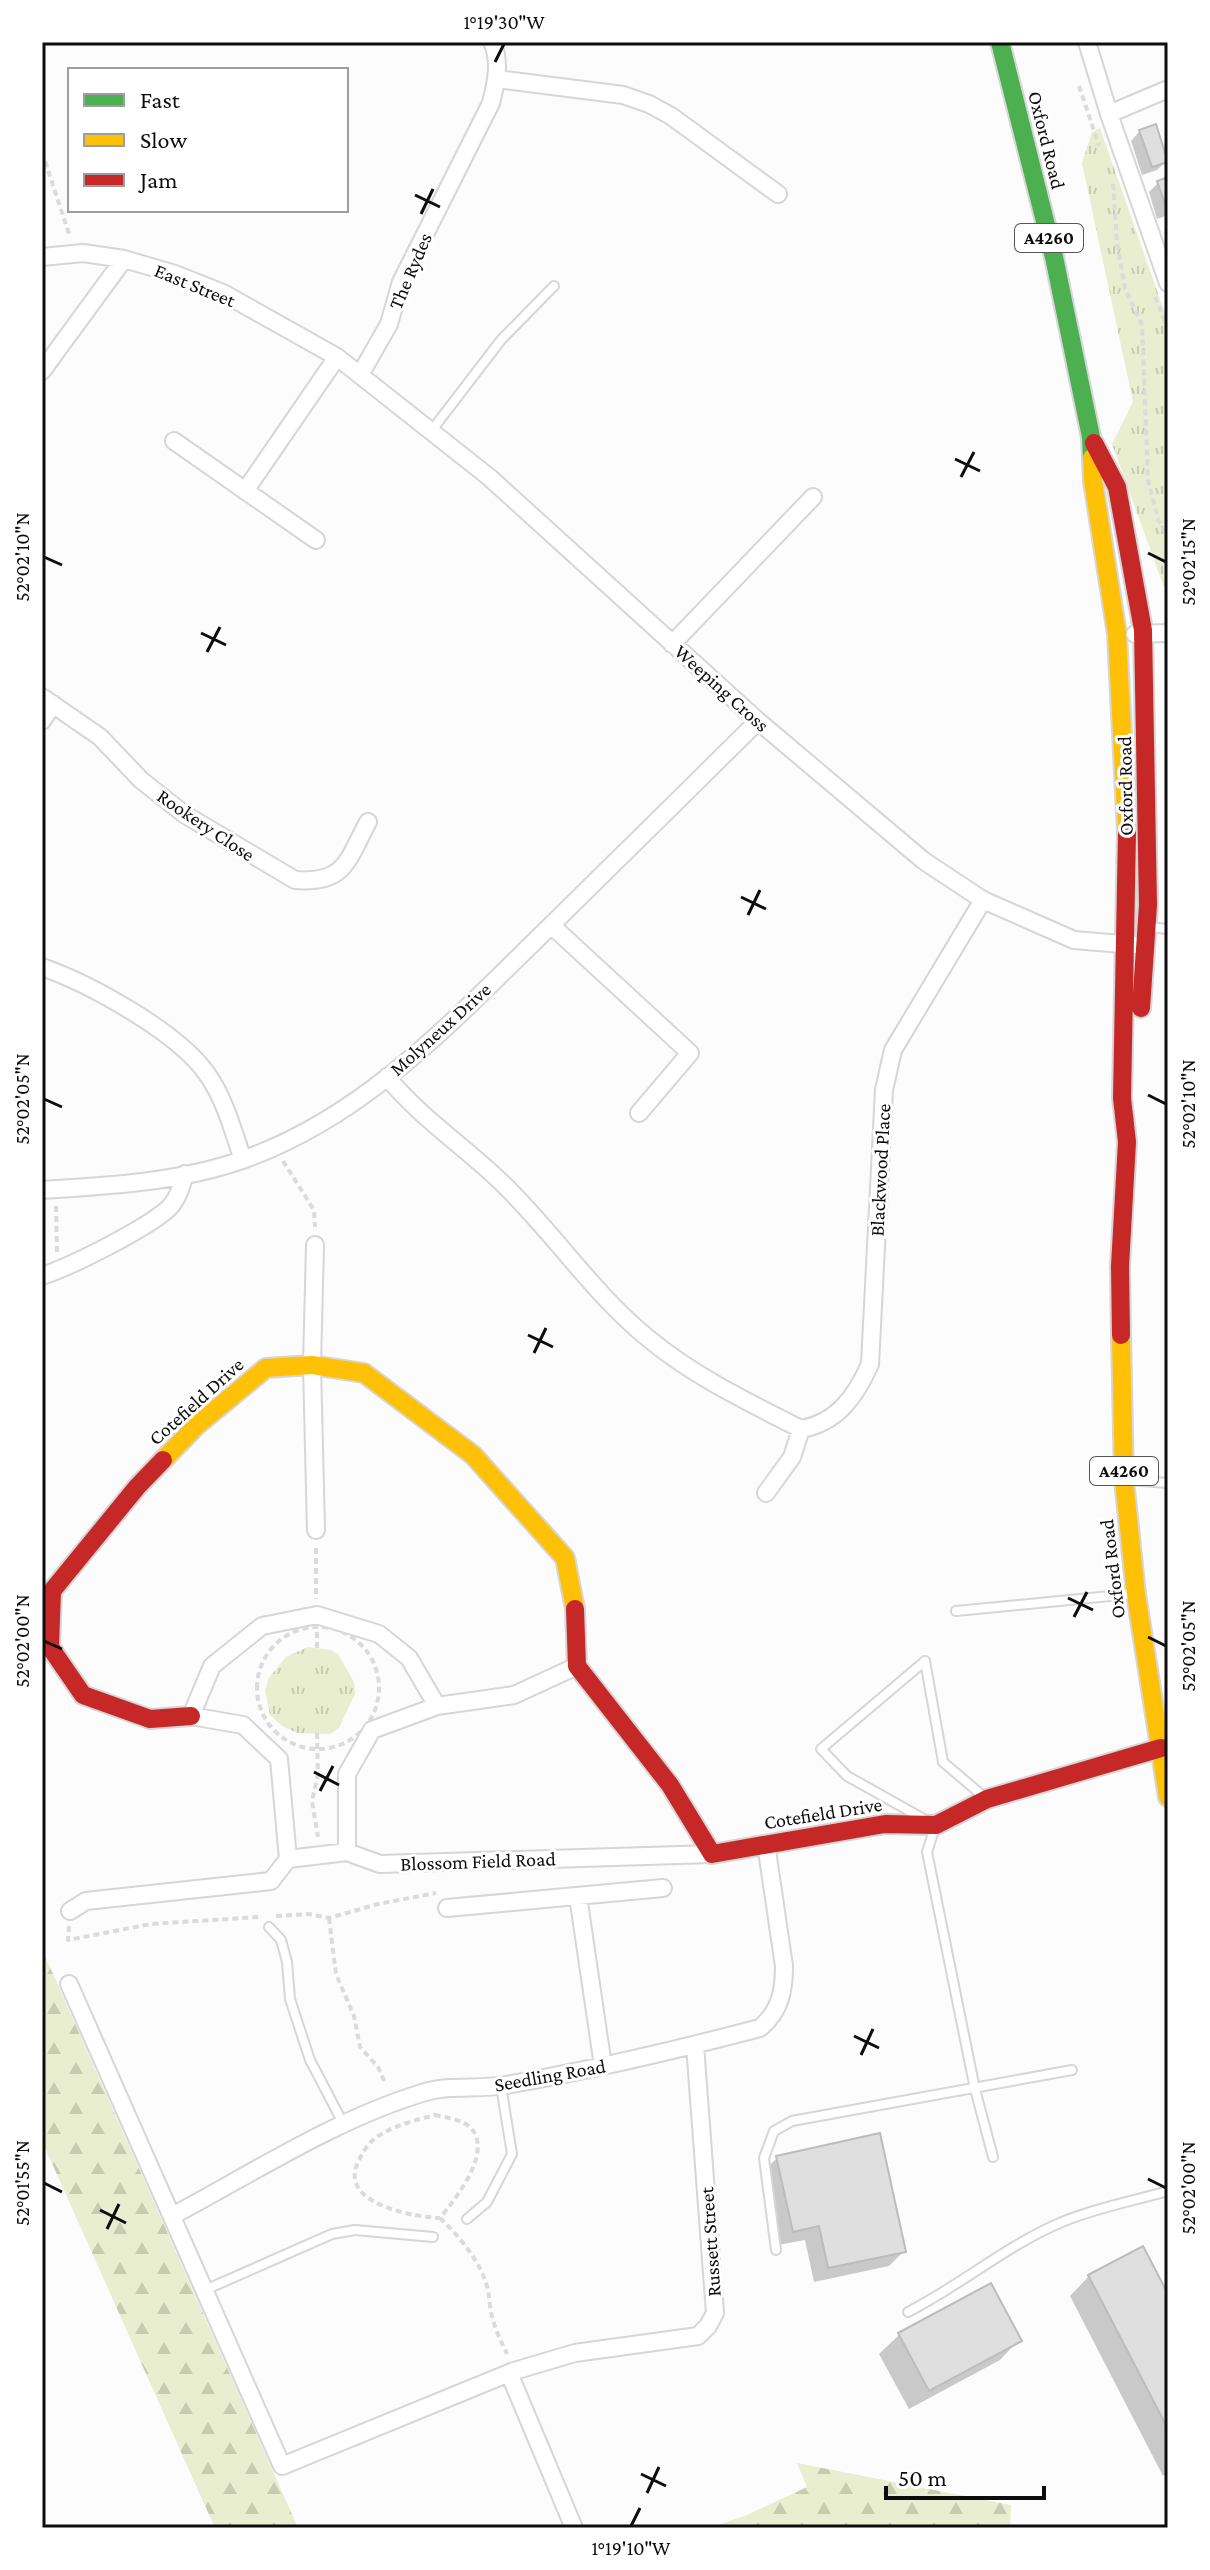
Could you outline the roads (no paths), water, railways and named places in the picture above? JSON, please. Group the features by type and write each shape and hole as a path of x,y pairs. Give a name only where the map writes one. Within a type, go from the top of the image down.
{"main road":[{"name":"Oxford Road","path":"1000,42 1054,257 1091,437 1093,481 1117,634 1127,833 1122,1098 1127,1142 1120,1266 1124,1480 1136,1594 1168,1797"},
{"name":"Oxford Road","path":"1091,437 1117,487 1143,634 1146,936 1139,1100 1127,1142"},
{"name":"Cotefield Drive","path":"191,1716 150,1719 83,1695 50,1647 52,1591 137,1487 197,1425 266,1368 312,1365 364,1373 473,1455 565,1558 575,1603 577,1666"},
{"path":"577,1666 670,1785 712,1854"},
{"name":"Cotefield Drive","path":"712,1854 885,1824 936,1825 987,1799 1161,1748"}],"street":[{"name":"The Rydes","path":"360,375 389,324 401,282 491,103 497,79 492,42"},
{"path":"1087,42 1168,283"},
{"path":"497,79 623,95 649,104 671,116 778,194"},
{"path":"1109,114 1168,89"},
{"name":"East Street","path":"42,257 75,254 124,259 175,274 223,293 337,357"},
{"path":"42,371 124,259"},
{"path":"245,491 337,357"},
{"name":"Weeping Cross","path":"337,357 489,477 758,721 924,861 983,900 1074,940 1124,944 1146,936"},
{"path":"174,441 316,540"},
{"path":"672,644 813,497"},
{"path":"1117,634 1168,633"},
{"path":"42,721 47,700"},
{"name":"Rookery Close","path":"47,700 100,737 141,780 184,814 295,880 329,878 342,869 368,822"},
{"name":"Molyneux Drive","path":"49,1189 108,1186 185,1174 243,1160 333,1115 422,1051 758,721"},
{"name":"Blackwood Place","path":"801,1429 817,1426 842,1410 860,1387 870,1364 884,1090 893,1050 983,900"},
{"path":"551,925 690,1053 639,1113"},
{"path":"42,967 118,1004 185,1051 207,1073 222,1100 243,1160"},
{"path":"387,1077 423,1115 499,1180 551,1234 607,1300 647,1338 697,1375 801,1429 792,1457 766,1493"},
{"path":"50,1274 140,1227 169,1208 178,1195 185,1174"},
{"path":"315,1245 312,1365 316,1530"},
{"path":"191,1716 212,1666 262,1626 317,1620 379,1634 409,1658 437,1706"},
{"path":"347,1852 347,1774 372,1730 437,1706 514,1695 577,1666"},
{"name":"Cotefield Drive","path":"191,1716 243,1725 279,1759 288,1859"},
{"name":"Seedling Road","path":"172,2216 344,2125 443,2087 501,2086 603,2066 760,2028 772,2018 780,2001 784,1966 766,1844"},
{"name":"Blossom Field Road","path":"288,1859 347,1852 380,1864 712,1854"},
{"path":"70,1911 86,1901 271,1881 288,1859"},
{"path":"447,1908 663,1888"},
{"path":"578,1896 603,2066"},
{"path":"69,1984 205,2290"},
{"name":"Russett Street","path":"205,2290 282,2466 512,2372 575,2353 698,2336 715,2313 695,2045"},
{"path":"512,2372 574,2528"}],"lane":[{"path":"432,430 501,340 554,286"},
{"path":"1124,924 1146,936 1168,929"},
{"path":"1124,1480 1168,1483"},
{"path":"956,1611 1136,1594"},
{"path":"987,1799 943,1762 925,1661 821,1749 847,1776 936,1825 927,1852 975,2089 993,2157"},
{"path":"269,1927 281,1940 295,2021 310,2060 344,2125"},
{"path":"776,2250 764,2158 774,2131 792,2121 1072,2070"},
{"path":"467,2219 487,2202 512,2154 501,2086"},
{"path":"908,2312 943,2294 1006,2252 1063,2222 1168,2191"},
{"path":"205,2290 332,2234 355,2230 433,2237"}]}
